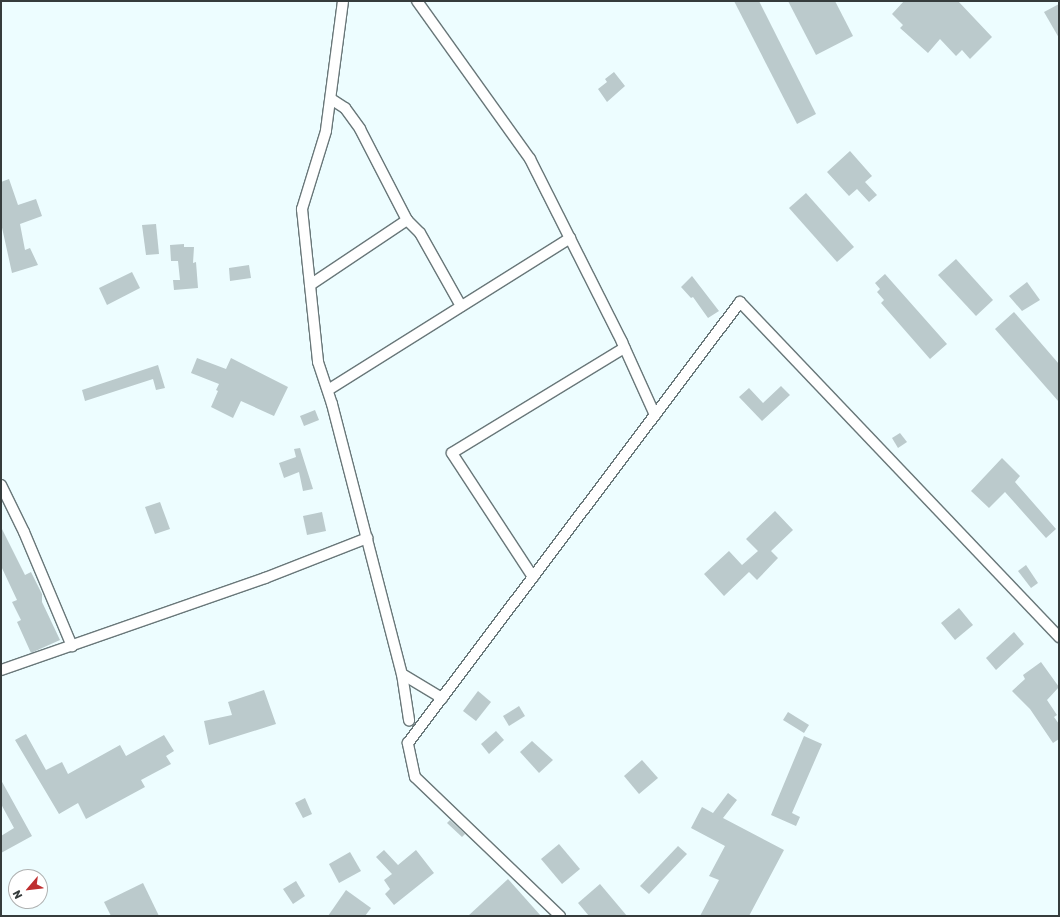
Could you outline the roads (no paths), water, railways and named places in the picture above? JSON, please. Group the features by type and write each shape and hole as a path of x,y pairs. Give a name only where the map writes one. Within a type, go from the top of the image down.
{"street":[{"path":"344,1 326,132 302,209 318,362 328,390 402,674 409,720"},
{"path":"417,1 530,158 624,348 655,415"},
{"path":"331,99 345,108 360,129 407,220 420,233 461,306"},
{"path":"310,285 407,220"},
{"path":"328,390 570,238"},
{"path":"560,916 415,777 408,743 740,302 1059,637"},
{"path":"533,577 452,453 624,348"},
{"path":"1,485 24,532 72,646"},
{"path":"1,670 265,578 367,538"},
{"path":"402,674 442,698"}]}
